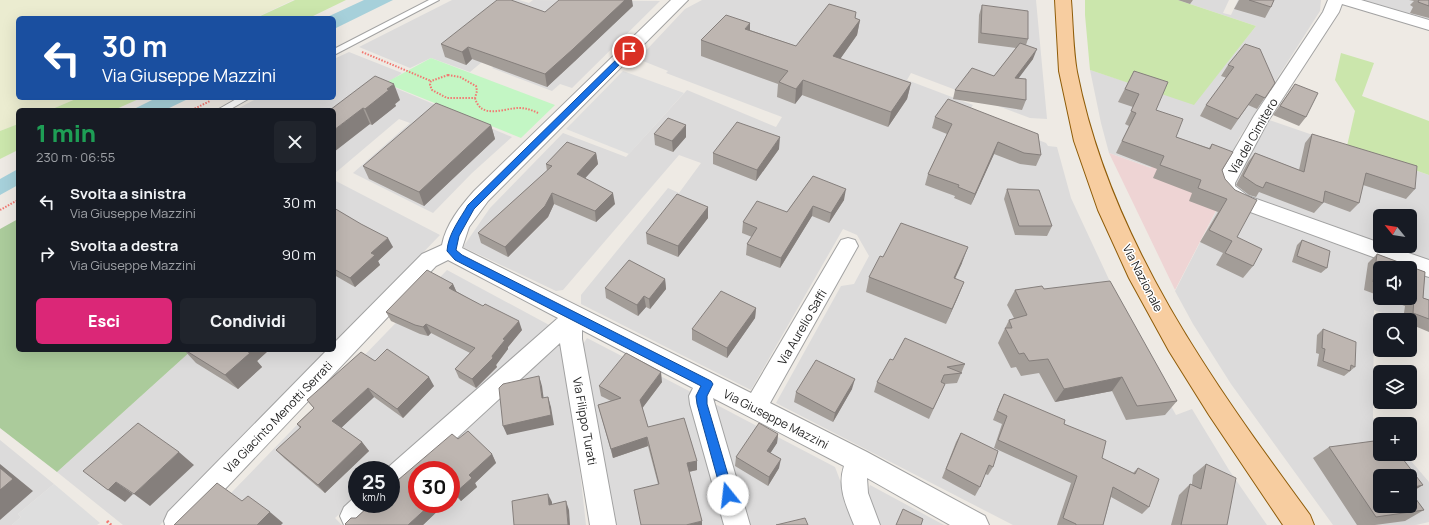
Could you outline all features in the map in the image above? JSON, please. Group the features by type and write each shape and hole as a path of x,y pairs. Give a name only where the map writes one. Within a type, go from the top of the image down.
{"main road":[{"name":"Via Nazionale","path":"1063,0 1065,56 1071,95 1079,126 1105,200 1132,261 1168,327 1194,370 1234,432 1300,525"}],"street":[{"path":"451,251 452,243 459,227 471,207 481,196 680,0"},
{"name":"Via del Cimitero","path":"1336,0 1331,12 1260,120 1226,183 1226,189 1231,195 1241,201 1429,269"},
{"path":"1344,0 1429,25"},
{"name":"Via Aurelio Saffi","path":"755,408 848,246"},
{"name":"Via Giuseppe Mazzini","path":"451,251 458,257 574,317 858,460 976,525"},
{"name":"Via Giacinto Menotti Serrati","path":"177,521 429,260 441,253 451,251"},
{"path":"400,474 574,317"},
{"name":"Via Filippo Turati","path":"574,317 571,329 571,338 603,525"},
{"path":"708,384 701,396 702,404 737,525"},
{"path":"858,460 852,480 854,492 867,525"}],"lane":[{"path":"336,51 435,0"},
{"path":"226,108 242,100"}],"path":[{"path":"346,46 431,81 446,74 460,77 476,86 478,91 475,98 476,103 478,106 487,111 495,112 520,108 542,114"},
{"path":"431,81 430,85 432,90 444,97 458,99 475,98"},
{"path":"196,108 212,100"},
{"path":"0,210 16,201"},
{"path":"107,521 111,525"}],"shaded area":[{"path":"452,0 519,0 529,3 533,0 660,1 572,88 560,84 552,91 492,68 550,16 544,10 470,72 431,58 410,68 359,47"},
{"path":"702,0 1036,0 1047,119 1030,118 911,73 907,80 973,105 968,112 1046,143 1048,146 1057,147 1071,198 1153,374 1176,415 1192,409 1229,470 1267,525 1013,525 776,403 841,286 854,284 869,256 857,235 843,229 751,390 581,304 581,295 668,188 679,193 701,163 679,155 563,290 556,291 463,247 490,208 563,133 626,157 687,90 776,127 782,117 666,73 668,71 638,59 685,9"},
{"path":"1178,0 1229,0 1223,13 1231,15 1238,0 1321,0 1320,11 1239,138 1227,164 1152,168 1109,153 1090,70 1194,104 1256,26"},
{"path":"1356,0 1429,0 1429,22"},
{"path":"349,52 402,73 386,84 512,137 472,173 433,213 353,173 410,123 399,119 336,172 336,108 239,108 254,100 336,100 336,58"},
{"path":"623,71 684,93 629,154 566,129"},
{"path":"1269,120 1429,175 1429,263 1401,253 1417,253 1417,209 1373,209 1373,241 1315,221 1273,209 1229,187"},
{"path":"1164,141 1227,163 1221,201 1175,290 1109,153 1151,168"},
{"path":"336,181 440,235 336,343"},
{"path":"1223,198 1392,261 1373,261 1373,305 1417,305 1417,271 1429,275 1429,330 1417,324 1417,313 1382,313 1374,310 1373,313 1373,461 1411,461 1429,482 1429,522 1416,525 1333,525 1231,384 1193,324 1175,291"},
{"path":"447,270 551,326 399,461 348,461 348,506 335,518 342,525 200,525"},
{"path":"587,338 691,392 726,525 615,525 580,349"},
{"path":"561,343 569,374 586,525 355,525 376,513 400,513 400,485 408,478 408,513 460,513 460,461 427,461"},
{"path":"190,352 327,352 160,525 123,525 57,472"},
{"path":"713,405 717,405 835,467 857,525 745,525"},
{"path":"0,440 54,484 18,514 21,517 12,525 0,525"},
{"path":"54,484 100,523 97,525 12,525 21,517 18,514"},
{"path":"870,485 944,525 877,525 866,498"}],"green space":[{"path":"0,0 293,0 259,16 16,16 16,100 73,100 55,108 16,108 16,125 0,131"},
{"path":"295,0 346,0 313,16 260,16"},
{"path":"1085,0 1178,0 1256,26 1194,105 1090,70"},
{"path":"1341,53 1374,63 1362,96 1429,121 1429,175 1347,146 1355,111 1335,80"},
{"path":"431,58 555,105 521,138 385,83"},
{"path":"73,100 136,100 118,108 55,108"},
{"path":"16,125 16,151 0,159 0,131"},
{"path":"16,220 16,352 190,352 57,472 0,428 0,229"}],"water":[{"path":"364,0 393,0 336,28 336,16 329,16"},
{"path":"152,100 186,100 169,108 136,108"},
{"path":"16,170 16,186 0,195 0,179"}],"building":[{"path":"497,0 511,0 545,12 559,0 625,0 545,74 468,47 462,52 441,44"},
{"path":"1249,0 1274,0 1271,7"},
{"path":"1419,0 1429,0 1429,6 1418,2"},
{"path":"829,4 856,12 855,18 860,20 833,56 911,83 891,112 803,80 796,89 779,82 788,71 701,40 726,15 750,23 745,29 796,46"},
{"path":"982,5 1028,11 1028,39 981,33"},
{"path":"1020,43 1037,49 1015,78 1026,79 1026,100 955,90 972,68 994,76"},
{"path":"1245,44 1260,49 1275,83 1265,98 1256,94 1238,119 1206,105 1234,67 1228,65"},
{"path":"1134,71 1168,82 1156,110 1183,119 1176,137 1210,149 1212,144 1233,152 1222,170 1225,179 1235,190 1257,200 1237,237 1262,249 1253,266 1225,253 1232,241 1209,230 1227,199 1198,188 1201,180 1160,165 1164,156 1122,141 1136,113 1131,111 1139,94 1125,89"},
{"path":"375,76 394,84 387,89 389,90 365,109 363,108 336,128 336,108 333,108"},
{"path":"1295,84 1318,93 1306,117 1280,106"},
{"path":"948,99 1038,134 1041,155 1024,153 998,142 975,194 958,187 959,185 928,174 952,124 935,117"},
{"path":"436,103 491,125 419,192 363,166"},
{"path":"668,118 686,125 672,141 654,134"},
{"path":"737,122 780,137 757,170 713,153"},
{"path":"1312,134 1417,166 1415,189 1366,173 1359,203 1325,191 1323,203 1266,182 1263,188 1243,176 1255,153 1304,172"},
{"path":"567,142 596,153 577,174 613,193 595,211 552,193 545,206 505,247 478,233 552,166 546,164"},
{"path":"813,176 846,189 831,213 813,206 781,258 747,244 757,228 743,222 757,201 787,212"},
{"path":"1007,189 1039,190 1052,226 1019,226"},
{"path":"677,194 708,207 678,246 646,233"},
{"path":"336,209 388,238 371,253 375,255 350,278 336,270"},
{"path":"901,223 968,247 954,278 964,282 952,309 869,277 880,256 883,257"},
{"path":"1302,240 1330,251 1327,268 1297,256"},
{"path":"1377,254 1396,261 1376,261"},
{"path":"629,260 665,279 649,299 644,296 637,305 605,288"},
{"path":"1417,269 1425,272 1423,298 1429,300 1429,319 1417,314 1417,313 1413,313 1414,305 1417,305"},
{"path":"427,270 453,284 449,288 483,306 485,304 519,321 503,339 505,340 492,356 493,358 472,379 455,369 475,348 426,324 423,327 415,325 386,312"},
{"path":"1110,281 1177,401 1137,406 1122,377 1064,389 1048,359 1029,361 1024,353 1019,354 1005,328 1012,328 1009,320 1027,315 1015,290 1042,286 1044,289"},
{"path":"721,291 756,308 727,348 692,329"},
{"path":"1323,329 1356,342 1355,367 1351,365 1350,371 1323,361 1325,349 1322,348"},
{"path":"905,338 965,364 947,367 962,373 944,375 941,382 945,384 933,409 877,382 890,359 893,360"},
{"path":"387,349 429,377 397,409 368,388 332,421 362,442 318,485 276,450 301,427 297,424 314,408 307,400 361,352 375,361"},
{"path":"188,352 250,353 225,375"},
{"path":"626,353 661,372 640,400 648,427 684,418 697,461 687,463 702,521 686,525 641,525 634,490 659,484 647,437 611,449 598,405 621,398 599,386"},
{"path":"816,360 855,379 835,413 796,392"},
{"path":"539,376 542,398 548,397 551,415 503,426 499,388 503,384"},
{"path":"1004,394 1065,420 1064,424 1106,441 1102,458 1135,474 1138,468 1159,479 1149,507 1113,487 1103,525 1076,525 1063,518 1077,476 998,440 1007,416 997,411"},
{"path":"138,423 179,452 134,494 116,482 108,490 83,471"},
{"path":"759,423 778,434 767,451 781,459 769,477 736,457"},
{"path":"468,431 492,454 469,475 472,478 460,489 460,461 420,461 452,434 458,439"},
{"path":"961,433 998,451 993,467 989,465 980,487 946,469"},
{"path":"1373,441 1373,461 1404,461 1411,469 1373,469 1373,513 1329,447"},
{"path":"1206,464 1236,478 1227,525 1181,525 1190,484 1201,489"},
{"path":"0,468 13,479 0,490"},
{"path":"408,471 408,513 421,513 408,525 345,524 351,518 356,518 361,513 400,513 400,478"},
{"path":"1417,477 1423,485 1417,486"},
{"path":"217,483 242,501 248,496 270,512 257,525 174,525"},
{"path":"548,494 549,505 566,501 568,525 514,525 512,501"},
{"path":"1417,500 1424,510 1417,511"},
{"path":"903,509 923,519 921,525 896,525"},
{"path":"1373,513 1403,513 1376,517"},
{"path":"805,518 808,525 776,525"}],"route":[{"path":"629,51 471,207 455,235 451,251 458,257 708,384 701,396 702,404 728,495"}]}
